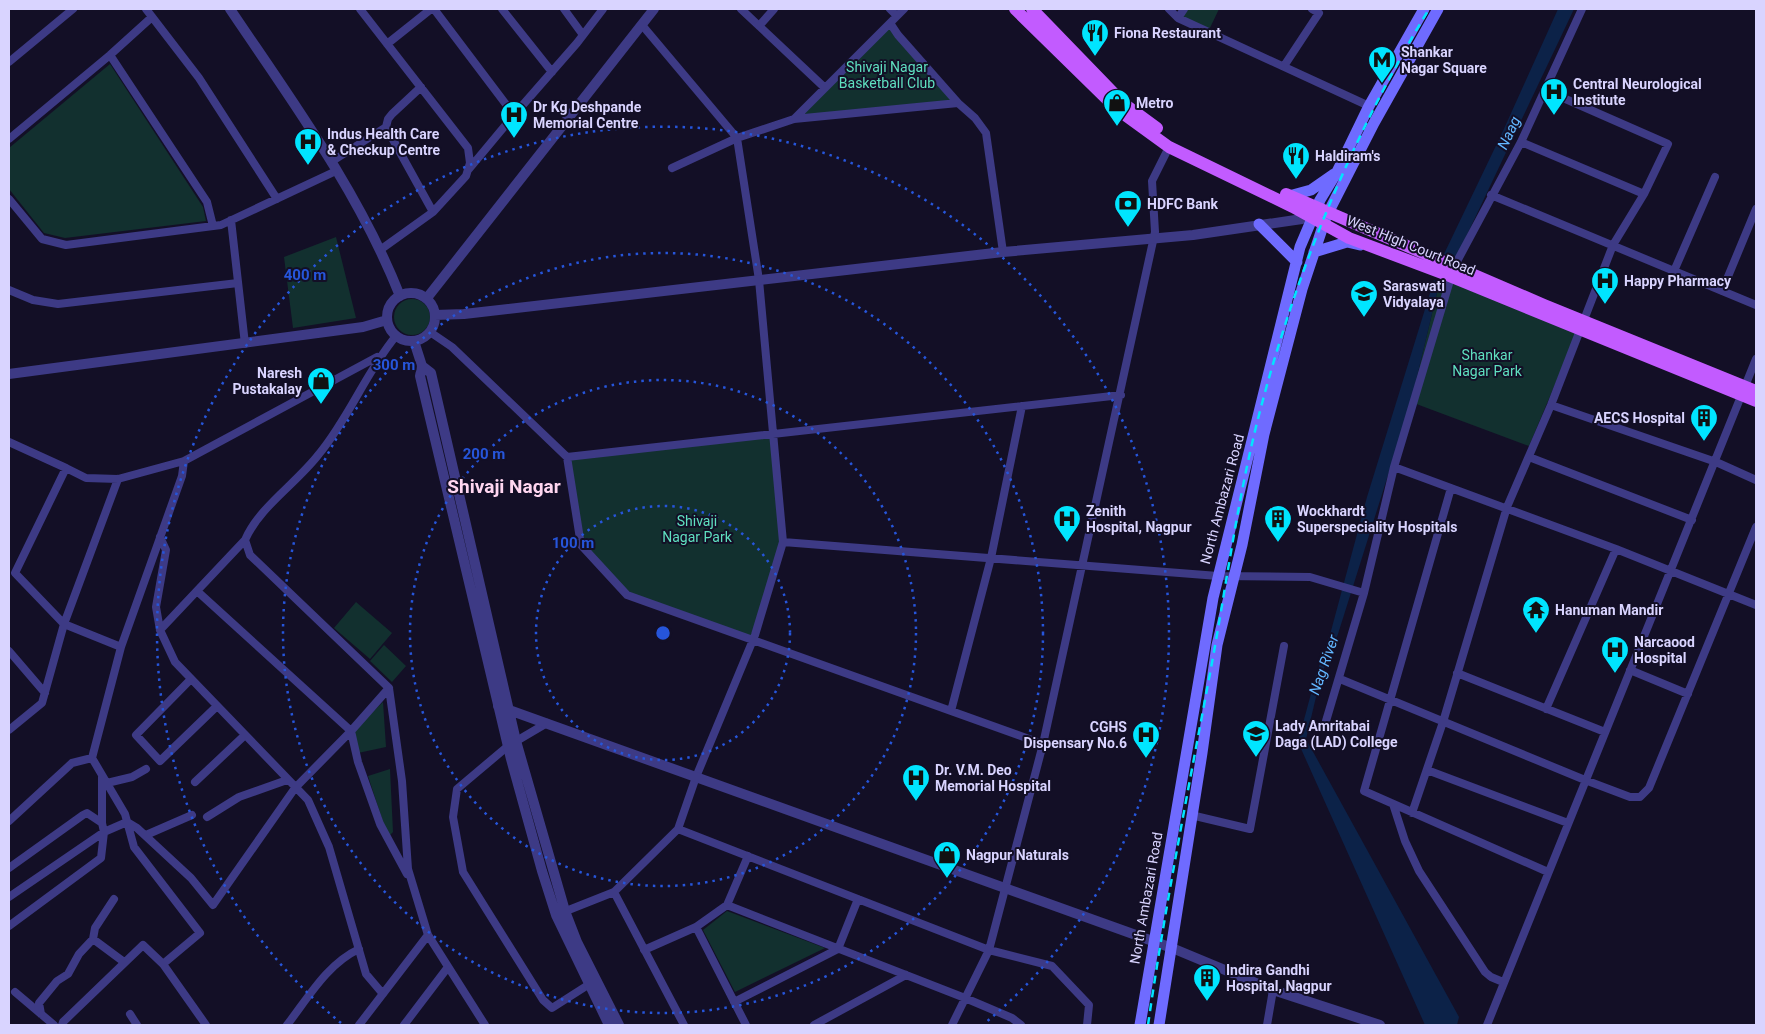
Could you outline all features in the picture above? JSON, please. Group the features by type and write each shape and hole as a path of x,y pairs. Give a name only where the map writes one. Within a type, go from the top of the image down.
{"main road":[{"name":"West High Court Road","path":"1016,9 1118,110 1168,147 1316,214 1452,272 1581,326 1748,391 1756,401"},
{"name":"West High Court Road","path":"1032,9 1123,103 1173,140 1289,196 1349,238 1369,247 1452,272"},
{"name":"North Ambazari Road","path":"1140,1025 1218,576 1297,262 1316,214 1369,106 1424,9"},
{"name":"North Ambazari Road","path":"1159,1025 1217,645 1235,575 1264,434 1314,252 1316,214 1374,123 1438,9"},
{"path":"1289,196 1311,190 1337,172"},
{"path":"1259,224 1297,262"},
{"path":"1314,252 1347,242 1369,247"}],"street":[{"path":"9,62 73,9"},
{"path":"146,9 199,78 277,198"},
{"path":"230,9 333,167 373,234 400,296"},
{"path":"360,9 468,148 470,163 466,176 433,212 380,250"},
{"path":"387,44 433,9 514,115"},
{"path":"502,9 552,72"},
{"path":"564,9 583,35"},
{"path":"468,170 603,9"},
{"path":"741,9 825,88"},
{"path":"759,26 774,9"},
{"path":"890,9 897,16"},
{"path":"794,119 904,9"},
{"path":"1169,9 1178,18 1369,106"},
{"path":"1178,18 1184,9"},
{"path":"1326,721 1340,679 1394,467 1452,272 1491,195 1521,142 1582,9"},
{"path":"1284,66 1318,10"},
{"path":"427,298 642,25 650,11"},
{"path":"9,139 110,55 152,17"},
{"path":"890,23 898,35 958,103 975,118 986,134 1003,252"},
{"path":"560,913 614,892 678,829 696,778 753,640 783,542 759,281 737,138 642,25"},
{"path":"110,55 207,202 213,226"},
{"path":"9,199 42,239 66,245 213,226 277,198 333,167 386,127 388,119 392,114 421,87"},
{"path":"1412,813 1443,722 1507,507 1551,405 1612,245 1644,194 1668,144 1545,90"},
{"path":"672,168 737,138 794,119 958,103"},
{"path":"386,127 433,212"},
{"path":"1521,142 1644,194"},
{"path":"952,1025 990,950 1043,744 1084,565 1154,237 1152,182 1168,147"},
{"path":"1674,271 1715,177"},
{"path":"1491,195 1756,305"},
{"path":"1722,291 1756,209"},
{"path":"435,314 464,314 1003,252 1193,235 1302,219 1316,214"},
{"path":"230,220 245,344"},
{"path":"9,290 33,300 58,304 238,283"},
{"path":"414,293 427,298 435,314 430,332 414,341 396,336 387,320 390,306 400,296 414,293"},
{"path":"9,374 245,344 363,327 387,320"},
{"path":"430,332 452,346 567,457 581,545 628,595 1043,744"},
{"path":"160,630 245,540 252,525 319,454 379,356 396,336"},
{"path":"414,341 422,366 420,376 512,744 560,913 588,984 609,1025"},
{"path":"9,442 86,478 118,479 184,461 379,356"},
{"path":"1486,1025 1630,670 1716,462 1748,391 1756,360"},
{"path":"567,457 1120,395"},
{"path":"1551,405 1716,462 1756,480"},
{"path":"951,711 991,558 1022,406"},
{"path":"1529,457 1692,520"},
{"path":"163,964 200,933 134,847 125,814 92,758 121,647 182,476 184,461"},
{"path":"1394,467 1616,548 1756,605"},
{"path":"15,573 66,468"},
{"path":"9,730 42,703 64,624 118,479"},
{"path":"1451,488 1364,792 1548,872"},
{"path":"1340,679 1585,780 1630,797 1640,797 1649,788 1756,527"},
{"path":"160,537 166,550 156,607 160,630 175,662 308,800 329,847 366,974 383,994"},
{"path":"245,540 250,555 389,688 402,781 408,870 428,935 483,1022 475,1025"},
{"path":"783,542 1218,576 1310,577 1362,592"},
{"path":"1546,709 1616,548"},
{"path":"9,565 64,624 121,647"},
{"path":"197,591 350,730 358,762 380,824 387,840 397,852 414,889"},
{"path":"1192,815 1250,829 1284,646"},
{"path":"9,651 45,693"},
{"path":"1630,670 1688,694"},
{"path":"1457,673 1605,732"},
{"path":"191,678 136,735 160,760 217,706"},
{"path":"127,822 146,835 191,878 213,905 295,788 389,688"},
{"path":"503,707 1172,948 1273,990 1380,1025"},
{"path":"547,723 512,744 457,789 453,817 463,872 543,1000 552,1008 588,984"},
{"path":"195,782 245,735"},
{"path":"9,821 72,764 92,758"},
{"path":"104,780 132,777 146,769"},
{"path":"1427,770 1568,823"},
{"path":"9,926 96,863 104,851 102,823 104,780"},
{"path":"207,817 239,797 287,780"},
{"path":"1393,804 1405,841 1419,871 1485,972 1503,982"},
{"path":"9,868 83,815 88,813 102,823"},
{"path":"146,835 192,815"},
{"path":"9,897 104,832 127,822"},
{"path":"678,829 990,950 1052,966 1089,1005 1086,1025"},
{"path":"644,950 696,928 727,905 748,856"},
{"path":"614,892 684,1025"},
{"path":"734,1002 838,949 858,899"},
{"path":"41,1014 39,1003 56,981 68,974 79,954 93,939 96,928 114,900"},
{"path":"727,905 965,998 1012,1018 1021,1025"},
{"path":"560,913 577,942 619,1025"},
{"path":"696,928 746,1025"},
{"path":"359,1025 428,935"},
{"path":"93,939 124,962"},
{"path":"62,1025 143,945 163,964 206,1025"},
{"path":"287,1025 325,976 345,956 359,949"},
{"path":"404,1025 448,967"},
{"path":"814,1025 906,975"},
{"path":"1267,1025 1273,990"},
{"path":"15,992 54,1025"},
{"path":"130,1014 137,1025"}],"green space":[{"path":"1184,9 1219,9 1208,32 1178,18"},
{"name":"Shivaji Nagar Basketball Club","path":"890,27 952,101 794,119"},
{"path":"110,64 203,207 206,221 65,238 44,233 9,189 9,148"},
{"path":"336,237 356,318 293,328 284,257"},
{"name":"Shankar Nagar Park","path":"1443,277 1577,332 1529,446 1411,402 1439,284"},
{"path":"412,299 424,305 430,317 424,329 412,335 400,329 394,317 400,305"},
{"name":"Shivaji Nagar Park","path":"773,434 783,542 753,639 628,594 581,545 568,457"},
{"path":"356,602 392,633 370,659 334,628"},
{"path":"384,645 406,666 392,682 370,661"},
{"path":"383,702 386,747 358,753 353,731"},
{"path":"390,769 393,832 390,835 386,831 368,776"},
{"path":"727,911 825,948 735,992 703,930"}],"water":[{"name":"Naag","path":"1558,9 1574,9 1456,258 1444,254 1503,131"},
{"name":"Nag River","path":"1434,280 1439,284 1411,402 1338,634 1321,676 1306,739 1459,1017 1457,1025 1425,1025 1298,742 1316,675 1331,631 1367,497"}],"railway":[{"path":"1148,1025 1170,891 1239,507 1260,411 1291,306 1330,204 1376,105 1401,56 1429,9"}],"place":[{"name":"Fiona Restaurant","path":"1095,57"},
{"name":"Shankar Nagar Square","path":"1382,84"},
{"name":"Central Neurological Institute","path":"1554,116"},
{"name":"Metro","path":"1117,127"},
{"name":"Dr Kg Deshpande Memorial Centre","path":"514,139"},
{"name":"Indus Health Care & Checkup Centre","path":"308,166"},
{"name":"Haldiram's","path":"1296,180"},
{"name":"HDFC Bank","path":"1128,228"},
{"name":"Happy Pharmacy","path":"1605,305"},
{"name":"Saraswati Vidyalaya","path":"1364,318"},
{"name":"Naresh Pustakalay","path":"321,405"},
{"name":"AECS Hospital","path":"1704,442"},
{"name":"Zenith Hospital, Nagpur","path":"1067,543"},
{"name":"Wockhardt Superspeciality Hospitals","path":"1278,543"},
{"name":"Hanuman Mandir","path":"1536,634"},
{"name":"Narcaood Hospital","path":"1615,674"},
{"name":"Lady Amritabai Daga (LAD) College","path":"1256,758"},
{"name":"CGHS Dispensary No.6","path":"1146,759"},
{"name":"Dr. V.M. Deo Memorial Hospital","path":"916,802"},
{"name":"Nagpur Naturals","path":"947,879"},
{"name":"Indira Gandhi Hospital, Nagpur","path":"1207,1002"}],"district":[{"name":"Shivaji Nagar","path":"504,486"}]}
